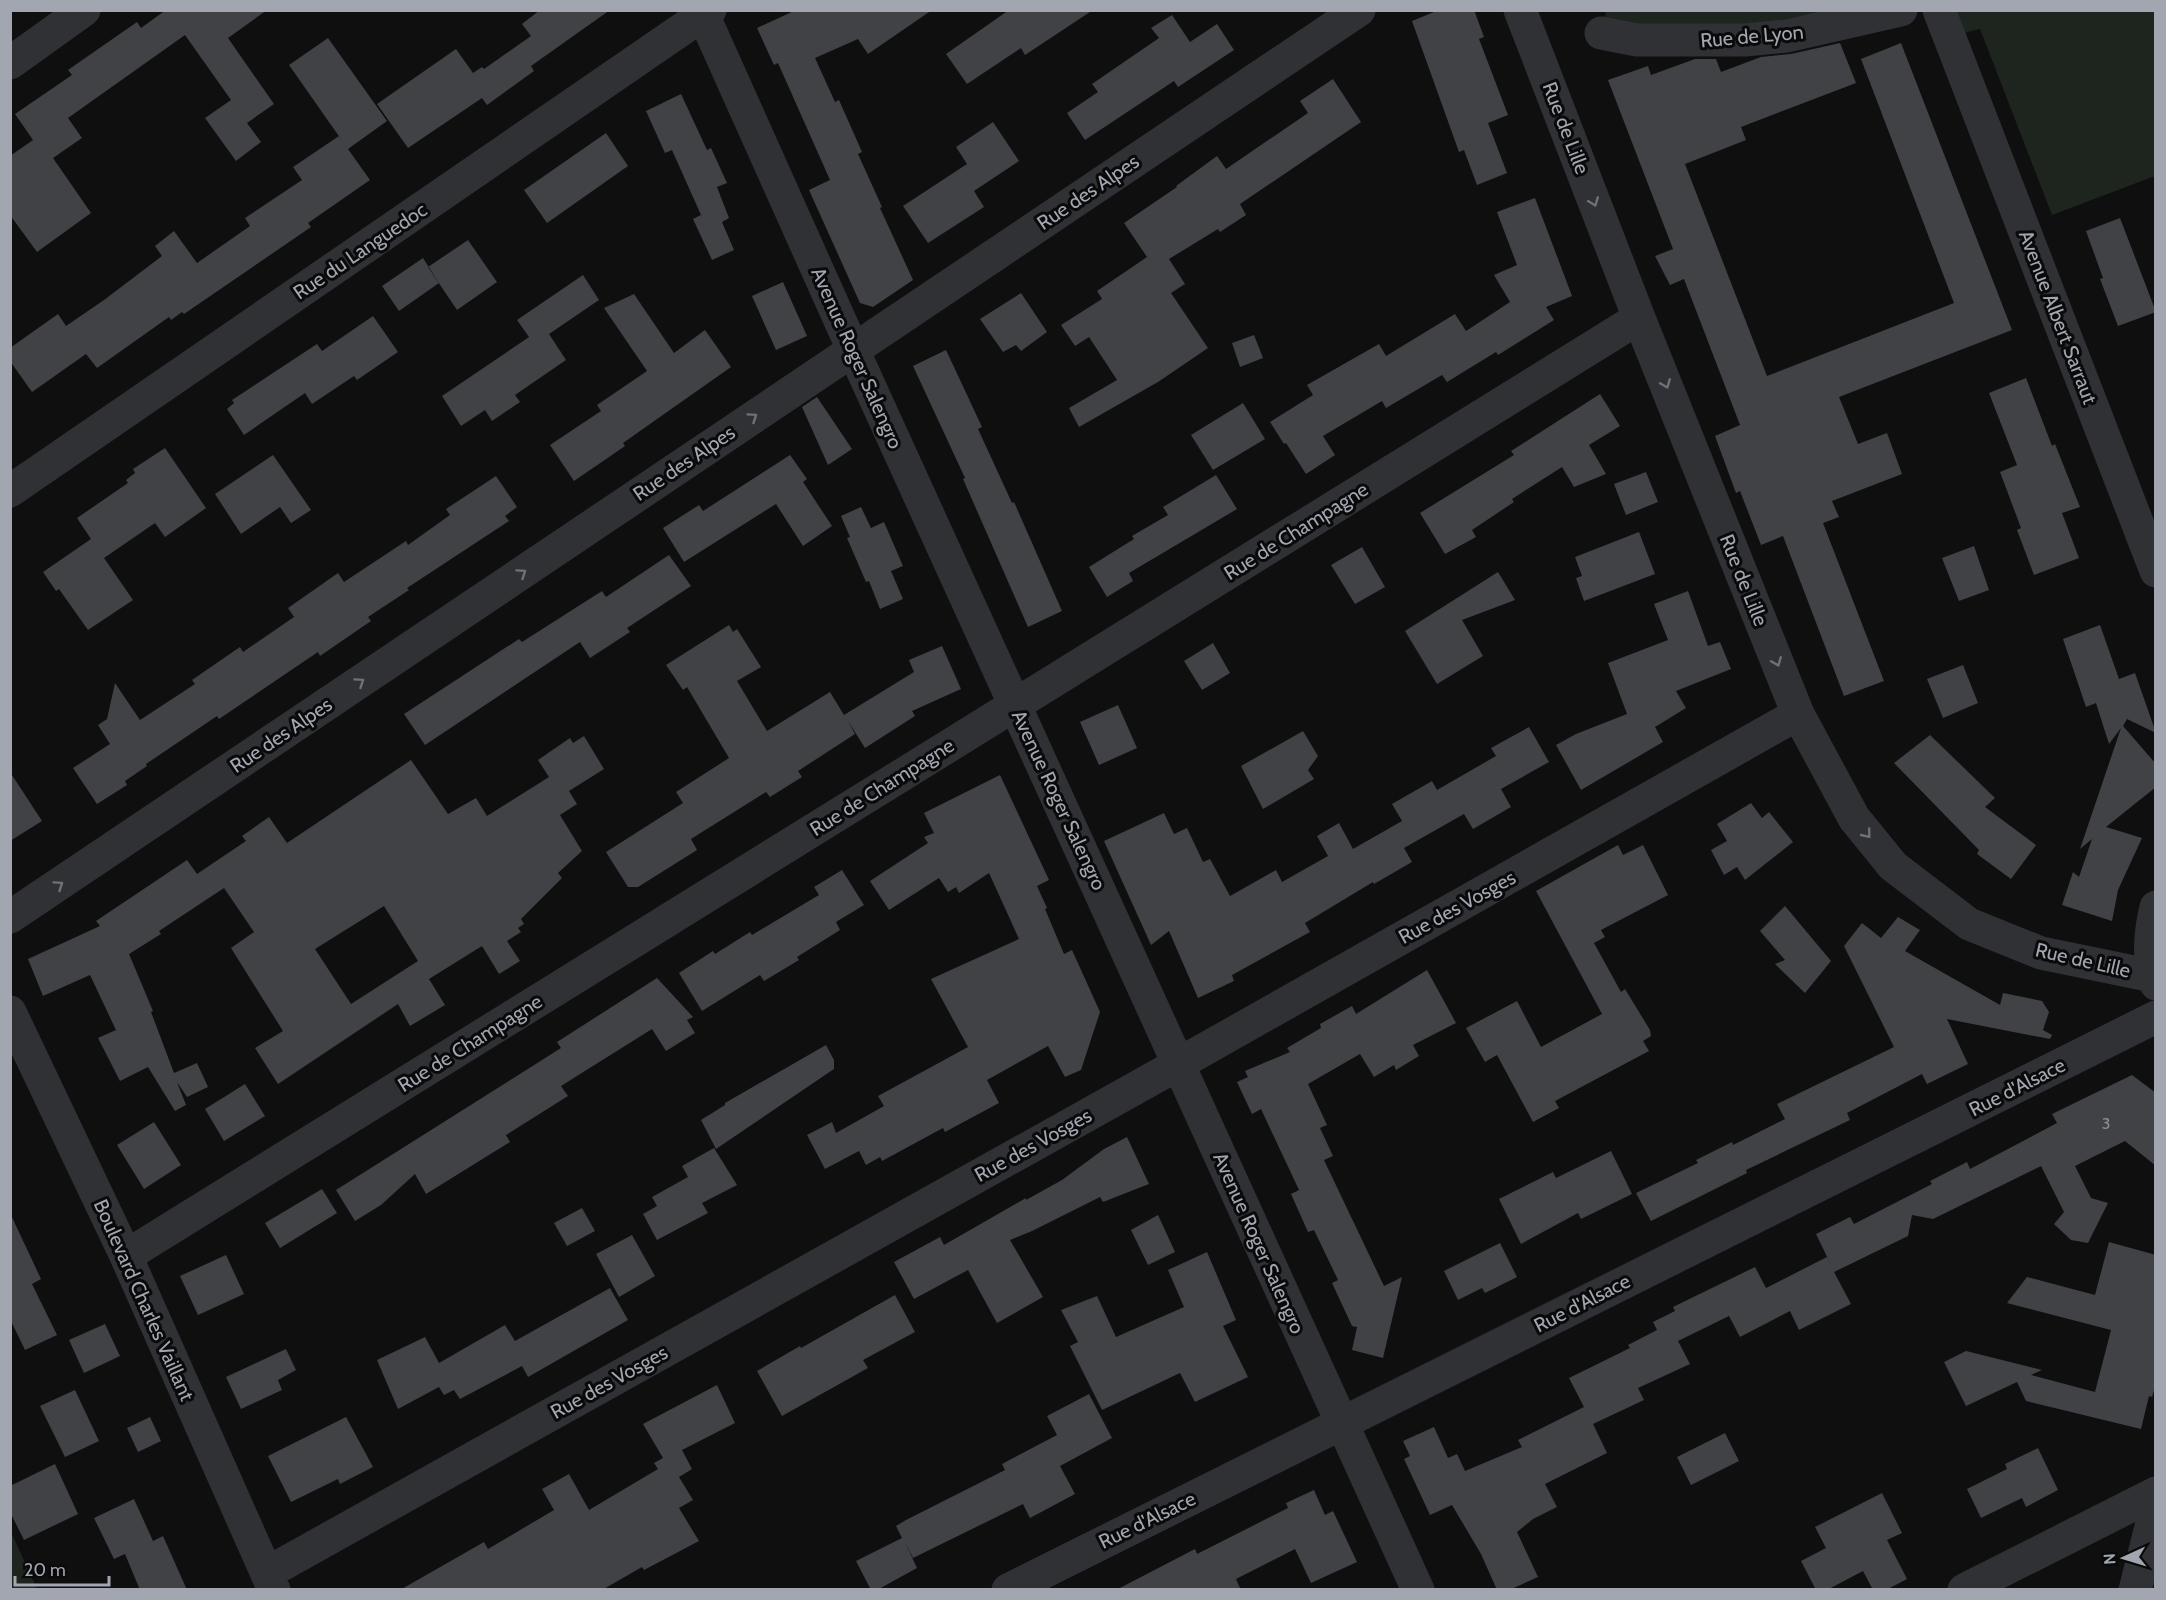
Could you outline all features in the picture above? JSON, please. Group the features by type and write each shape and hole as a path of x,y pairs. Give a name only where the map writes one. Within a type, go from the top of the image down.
{"street":[{"path":"10,63 84,10"},
{"name":"Rue des Alpes","path":"10,917 1359,10"},
{"name":"Rue de Lille","path":"1520,10 1639,318 1798,714 1854,818 1893,866 1969,924 2041,953 2154,980"},
{"name":"Rue de Lyon","path":"1601,33 1637,40 1745,40 1787,36 1901,10"},
{"name":"Avenue Albert Sarraut","path":"1939,10 2156,571"},
{"name":"Avenue Roger Salengro","path":"705,12 853,349 1418,1590"},
{"name":"Rue du Languedoc","path":"10,491 705,12"},
{"name":"Rue de Champagne","path":"126,1256 1639,318"},
{"name":"Rue des Vosges","path":"270,1582 1798,714"},
{"path":"2154,980 2150,934 2156,907"},
{"name":"Boulevard Charles Vaillant","path":"10,1012 126,1256 270,1582"},
{"name":"Rue d'Alsace","path":"1008,1590 2156,1017"},
{"path":"1964,1590 2156,1493"},
{"path":"2134,1590 2156,1507"}],"shaded area":[{"path":"1606,11 1869,11 1801,25 1603,28"},
{"path":"1948,11 2155,11 2155,176 2052,215 1980,29 1956,35"},
{"path":"11,1532 37,1589 11,1589"}],"building":[{"path":"166,10 267,10 228,38 274,104 247,123 261,142 236,161 205,118 231,100 185,35 68,118 82,138 53,158 91,213 37,252 10,215 10,156 33,140 15,114 72,75 68,70 137,22 141,28"},
{"path":"540,10 610,10 531,66 534,71 487,105 482,98 408,148 377,104 456,49 473,73 482,67 484,69 531,36 522,24"},
{"path":"796,10 932,10 868,54 858,39 815,58 835,102 839,100 862,152 858,154 913,280 873,307 860,303 809,190 830,180 778,63 774,65 757,28"},
{"path":"1009,10 1093,10 1025,55 1021,48 967,84 946,54"},
{"path":"1439,10 1474,10 1484,37 1479,39 1508,115 1488,123 1507,173 1477,185 1464,150 1459,152 1412,21"},
{"path":"1172,15 1190,42 1217,24 1234,50 1178,87 1174,81 1085,140 1067,113 1098,92 1092,84 1159,38 1151,28"},
{"path":"328,38 387,121 348,149 370,180 308,223 311,227 184,314 182,312 171,320 169,317 97,368 86,354 32,392 10,361 10,348 58,314 66,326 104,300 162,256 155,246 174,231 197,263 250,226 245,218 302,180 293,167 339,136 289,65"},
{"path":"1840,43 1856,83 1741,127 1746,140 1685,164 1767,376 1954,303 1861,59 1901,43 2012,330 1839,397 1858,444 1887,433 1902,474 1832,501 1839,517 1823,523 1884,681 1844,696 1783,536 1761,545 1740,491 1736,493 1715,436 1740,425 1684,279 1670,285 1655,256 1673,249 1608,80 1648,66 1651,75 1695,59 1716,59 1721,72 1761,57 1791,54"},
{"path":"1333,79 1361,122 1240,204 1246,215 1220,232 1218,229 1169,259 1185,284 1171,293 1208,348 1158,382 1079,427 1069,408 1117,380 1089,337 1075,346 1061,325 1102,299 1097,291 1147,257 1124,223 1217,156 1226,169 1308,113 1300,101"},
{"path":"681,94 707,150 711,148 727,183 717,187 729,218 722,222 734,250 712,260 693,219 701,215 672,150 665,153 646,111"},
{"path":"993,122 1019,161 974,191 984,207 928,243 903,206 967,164 956,147"},
{"path":"606,133 628,166 547,223 524,190"},
{"path":"1535,198 1572,296 1546,307 1554,320 1498,355 1496,352 1447,382 1442,375 1386,408 1382,401 1323,436 1335,455 1306,474 1270,422 1313,395 1307,385 1379,344 1386,356 1455,314 1466,331 1510,302 1494,275 1517,265 1497,212"},
{"path":"2120,218 2156,312 2118,326 2100,279 2103,278 2086,231"},
{"path":"468,240 497,282 457,310 428,267"},
{"path":"423,258 439,283 399,311 382,286"},
{"path":"583,275 599,300 549,334 566,360 515,395 520,402 492,421 485,410 461,426 442,396 529,337 517,320"},
{"path":"783,282 807,336 776,350 752,296"},
{"path":"1021,293 1047,332 1021,351 1016,345 1003,352 980,319"},
{"path":"634,294 674,353 705,330 731,367 623,443 625,446 574,481 550,445 601,411 597,405 647,371 604,308"},
{"path":"373,316 398,352 357,380 354,376 312,404 305,393 244,435 227,409 234,403 232,400 317,344 322,351"},
{"path":"1254,335 1263,358 1240,367 1232,343"},
{"path":"946,350 982,427 978,429 1012,503 1014,502 1062,611 1028,627 963,479 965,478 913,366"},
{"path":"2026,378 2052,446 2055,444 2080,507 2062,513 2079,558 2034,575 2017,530 2021,528 2000,472 2017,465 1989,393"},
{"path":"1600,394 1620,426 1589,445 1606,474 1574,487 1562,467 1512,499 1514,502 1472,530 1476,537 1445,554 1420,513 1514,455 1511,451"},
{"path":"817,397 852,449 828,465 802,407"},
{"path":"1243,403 1265,439 1213,470 1191,435"},
{"path":"165,448 206,508 165,537 155,523 104,558 133,600 88,630 59,589 56,591 43,572 91,539 77,518 128,483 126,480 135,473 133,469"},
{"path":"273,455 311,510 291,523 280,507 241,534 215,494"},
{"path":"790,455 807,479 803,482 832,526 803,546 776,504 684,562 663,528 699,505 703,511"},
{"path":"1646,472 1658,502 1626,515 1614,484"},
{"path":"1216,475 1237,509 1129,573 1133,581 1107,597 1089,567 1134,539 1132,536 1168,515 1163,507"},
{"path":"496,476 517,507 505,516 509,521 407,588 409,590 368,617 371,621 320,656 318,652 219,719 217,716 146,764 147,766 125,781 127,785 97,804 73,768 110,744 98,725 107,719 115,683 140,720 195,684 192,680 240,647 243,652 294,617 288,608 338,573 344,582 406,541 408,545 450,515 446,509"},
{"path":"861,507 871,528 884,522 903,566 891,571 903,599 880,609 869,581 866,582 847,538 850,537 841,516"},
{"path":"1639,532 1655,574 1584,601 1576,578 1582,576 1575,557"},
{"path":"1974,546 1989,590 1959,601 1942,558"},
{"path":"1362,547 1385,587 1355,604 1331,565"},
{"path":"669,555 691,586 627,628 630,632 590,658 580,642 425,745 404,714 519,639 522,642 602,591 606,597"},
{"path":"1498,572 1515,600 1462,620 1483,656 1437,684 1405,631"},
{"path":"1688,591 1708,646 1720,642 1731,669 1676,691 1686,708 1655,727 1663,742 1581,790 1556,745 1576,734 1627,714 1608,663 1668,640 1654,604"},
{"path":"729,625 733,632 737,629 761,667 737,681 767,731 830,692 844,715 914,672 909,660 942,646 961,689 912,711 915,716 865,748 848,721 855,734 798,771 802,777 770,797 766,792 691,839 697,850 638,887 628,887 606,852 683,803 676,792 729,758 687,687 683,690 666,665"},
{"path":"2100,625 2119,679 2135,673 2156,733 2127,719 2123,726 2156,764 2156,787 2106,827 2142,838 2118,890 2112,921 2062,905 2073,872 2079,877 2092,839 2080,849 2121,728 2109,744 2096,703 2086,707 2063,639"},
{"path":"1213,643 1230,673 1202,690 1184,661"},
{"path":"1963,665 1978,703 1943,718 1927,679"},
{"path":"1118,705 1137,748 1099,765 1080,722"},
{"path":"1529,727 1549,762 1501,789 1511,807 1473,829 1464,814 1404,848 1412,862 1374,884 1373,882 1305,923 1310,932 1232,975 1234,981 1198,998 1169,931 1151,945 1104,841 1164,813 1174,834 1187,828 1203,862 1210,859 1230,896 1276,870 1282,882 1328,856 1317,836 1339,823 1353,849 1402,821 1392,804 1432,781 1437,790 1496,756 1491,748"},
{"path":"1303,731 1318,756 1308,770 1314,779 1263,809 1241,766"},
{"path":"1930,735 1995,798 1985,807 2036,845 2011,879 1977,854 1979,850 1894,763"},
{"path":"584,736 604,769 569,791 577,804 560,815 582,851 558,873 562,878 521,919 524,924 518,928 521,932 507,941 520,961 499,974 482,946 429,979 445,1005 410,1026 398,1004 278,1084 255,1048 283,1031 231,948 254,932 224,888 159,931 161,934 129,954 153,1011 151,1012 174,1073 197,1063 208,1087 187,1097 177,1082 186,1105 175,1111 148,1067 120,1081 98,1038 116,1030 90,975 43,996 28,959 100,926 96,921 187,860 197,874 246,841 242,836 269,817 287,843 411,760 448,814 476,798 487,816 549,777 538,760 570,738 573,743","holes":["384,906 418,961 351,1004 315,949"]},
{"path":"10,772 42,821 10,841"},
{"path":"1000,775 1049,880 1037,886 1047,908 1045,909 1064,954 1072,950 1100,1012 1081,1070 1065,1077 1048,1046 987,1080 999,1103 945,1132 943,1128 882,1161 880,1157 866,1165 859,1151 825,1169 807,1135 832,1122 836,1133 884,1106 878,1096 968,1047 931,979 1019,939 989,873 959,893 956,887 948,892 939,878 889,910 870,881 928,843 924,837 934,833 924,813"},
{"path":"1751,803 1762,818 1769,812 1793,842 1745,880 1737,867 1724,875 1711,850 1727,841 1717,824"},
{"path":"1618,845 1623,855 1643,845 1668,895 1601,930 1605,937 1594,943 1621,992 1625,989 1650,1030 1651,1036 1643,1041 1649,1051 1555,1101 1559,1108 1533,1122 1497,1055 1485,1062 1466,1028 1517,1001 1541,1047 1602,1014 1536,891"},
{"path":"842,870 864,905 836,922 840,930 797,957 799,960 764,981 760,975 702,1011 679,973 713,951 715,954 750,932 752,935 819,895 814,887"},
{"path":"1785,906 1831,961 1805,993 1775,964 1785,960 1760,931"},
{"path":"1898,917 1920,930 1905,951 2000,1005 2003,993 2042,1001 2049,1012 2043,1030 2052,1035 2050,1039 1947,1019 1968,1064 1927,1084 1922,1074 1847,1113 1850,1120 1746,1170 1747,1173 1651,1221 1636,1193 1698,1163 1696,1160 1732,1142 1733,1145 1785,1119 1777,1104 1894,1047 1844,946 1862,923 1881,938"},
{"path":"1427,970 1456,1023 1413,1045 1419,1056 1396,1070 1394,1065 1374,1077 1360,1054 1308,1084 1327,1125 1320,1128 1333,1156 1324,1160 1384,1286 1402,1277 1383,1358 1352,1350 1357,1327 1352,1326 1332,1283 1338,1280 1314,1230 1308,1232 1291,1194 1299,1190 1261,1109 1252,1114 1237,1082 1248,1077 1245,1071 1290,1052 1287,1048 1321,1028 1320,1024 1352,1006 1356,1014"},
{"path":"657,978 693,1017 687,1020 695,1033 666,1051 652,1029 561,1086 568,1096 506,1135 510,1142 426,1194 415,1174 381,1205 355,1221 336,1190 561,1048 557,1042"},
{"path":"826,1045 834,1060 834,1069 716,1149 701,1120 725,1103"},
{"path":"2132,1075 2156,1093 2156,1166 2125,1141 2075,1166 2091,1198 2108,1203 2088,1243 2071,1240 2054,1224 2064,1212 2041,1166 1933,1219 1912,1215 1908,1236 1834,1272 1851,1304 1799,1330 1790,1311 1740,1337 1729,1316 1678,1341 1690,1364 1638,1388 1644,1400 1593,1424 1607,1453 1545,1484 1557,1507 1533,1519 1517,1532 1538,1577 1509,1590 1497,1590 1481,1554 1452,1505 1430,1515 1404,1459 1410,1456 1403,1441 1434,1427 1448,1458 1457,1454 1465,1471 1522,1447 1518,1440 1584,1407 1569,1378 1630,1348 1628,1345 1657,1330 1653,1322 1675,1311 1673,1307 1755,1267 1766,1288 1827,1257 1831,1265 1816,1234 1850,1217 1854,1224 1932,1184 1930,1181 1967,1162 1970,1169 2057,1123 2052,1114"},
{"path":"245,1084 265,1116 224,1141 205,1109"},
{"path":"154,1122 181,1165 144,1189 117,1145"},
{"path":"1127,1137 1149,1184 1103,1202 1100,1197 1010,1240 1043,1297 997,1323 968,1270 914,1299 894,1262 940,1237 944,1245 1062,1180 1104,1149"},
{"path":"714,1148 737,1185 702,1203 708,1213 657,1240 643,1214 657,1206 652,1197 688,1177 682,1166"},
{"path":"1611,1151 1632,1194 1581,1219 1578,1213 1521,1244 1499,1199 1553,1172 1556,1178"},
{"path":"322,1189 337,1213 280,1248 265,1223"},
{"path":"582,1208 595,1231 567,1246 554,1223"},
{"path":"10,1213 41,1279 32,1284 57,1335 25,1350 10,1319"},
{"path":"1158,1215 1175,1252 1148,1265 1131,1230"},
{"path":"632,1235 655,1276 619,1297 596,1254"},
{"path":"2109,1242 2156,1255 2156,1384 2152,1397 2149,1396 2141,1429 2026,1401 2017,1382 1966,1406 1944,1362 1966,1351 2042,1370 2031,1375 2095,1392 2111,1330 2007,1303 2027,1277 2095,1295"},
{"path":"1500,1243 1517,1277 1485,1293 1482,1288 1458,1300 1444,1271"},
{"path":"1207,1252 1236,1320 1223,1326 1248,1377 1195,1402 1180,1373 1102,1410 1070,1346 1078,1342 1061,1310 1097,1296 1116,1337 1184,1307 1168,1270"},
{"path":"226,1255 244,1294 198,1315 180,1276"},
{"path":"610,1288 628,1320 528,1377 522,1366 460,1399 454,1390 444,1395 439,1387 398,1409 377,1360 425,1337 439,1363 505,1325 515,1341"},
{"path":"895,1295 915,1332 863,1360 868,1368 782,1416 757,1371"},
{"path":"105,1324 120,1356 84,1373 69,1340"},
{"path":"286,1349 296,1370 278,1380 282,1390 241,1409 226,1377"},
{"path":"717,1385 735,1423 682,1450 692,1469 679,1477 693,1500 679,1508 699,1541 644,1570 642,1567 602,1590 400,1590 484,1542 488,1549 554,1510 542,1489 569,1474 589,1510 658,1469 654,1463 663,1458 643,1424"},
{"path":"75,1390 99,1441 65,1457 40,1406"},
{"path":"1089,1394 1112,1438 1060,1466 1075,1494 1030,1518 1023,1504 913,1558 905,1542 917,1568 877,1590 871,1590 856,1561 902,1538 896,1526 1005,1470 1002,1464 1057,1435 1047,1416"},
{"path":"150,1417 161,1441 138,1452 127,1428"},
{"path":"346,1417 373,1467 340,1484 338,1479 291,1502 268,1456"},
{"path":"1725,1433 1739,1461 1691,1485 1677,1457"},
{"path":"2038,1448 2058,1490 2026,1507 2022,1498 1981,1518 1967,1489 2007,1469 2005,1464"},
{"path":"55,1464 78,1514 24,1540 10,1512 10,1486"},
{"path":"1314,1490 1325,1515 1333,1511 1357,1562 1311,1583 1295,1549 1236,1579 1241,1590 1116,1590 1195,1549 1197,1554 1288,1508 1286,1503"},
{"path":"1882,1493 1902,1533 1887,1540 1907,1579 1886,1590 1873,1590 1863,1571 1827,1590 1816,1590 1801,1561 1826,1548 1815,1527"},
{"path":"134,1499 153,1541 163,1536 187,1590 140,1590 125,1554 114,1559 94,1518"}]}
